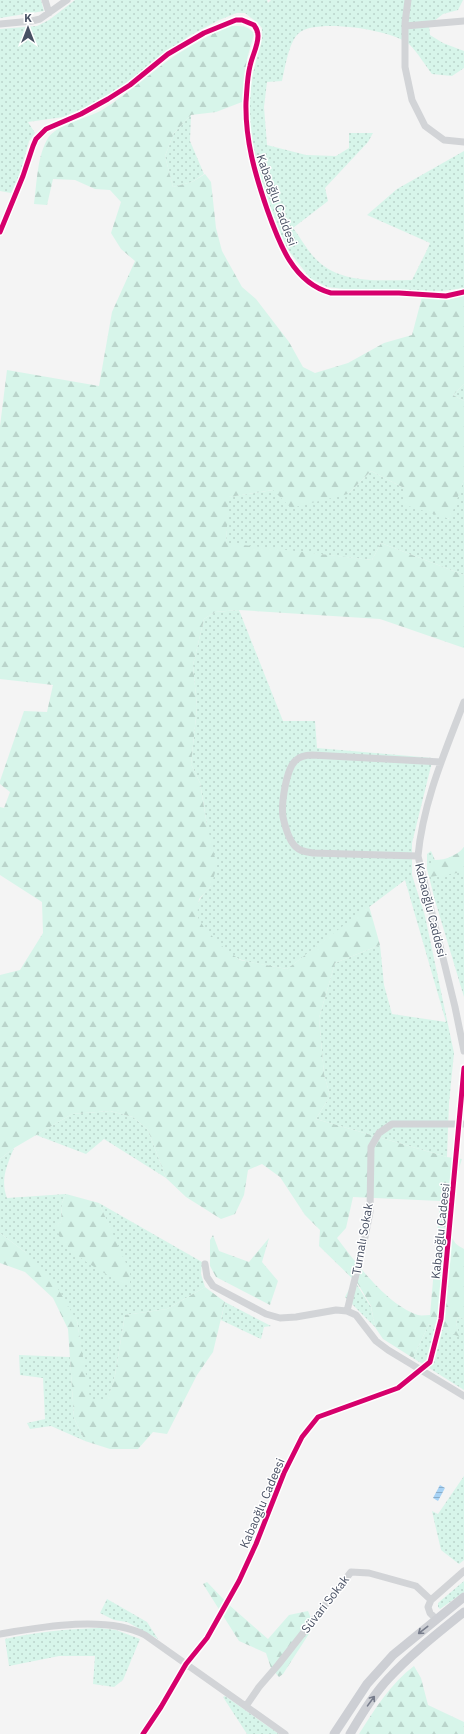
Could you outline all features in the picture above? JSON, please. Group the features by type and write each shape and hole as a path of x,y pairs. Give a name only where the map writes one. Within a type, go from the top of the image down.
{"main road":[{"path":"334,1734 367,1684 380,1669 407,1643 464,1597"},
{"path":"350,1734 360,1716 388,1679 419,1649 464,1612"}],"street":[{"path":"45,0 49,13"},
{"path":"0,24 32,21 49,13 67,0"},
{"path":"408,0 405,26 405,67 412,100 425,126 444,140 464,142"},
{"name":"Kabaoğlu Caddesi","path":"0,232 24,176 33,146 42,132 53,125 75,117 108,99 130,85 168,54 204,32 228,22 242,20 254,25 258,36 250,66 247,87 246,129 251,157 279,240 296,269 314,286 331,293 399,293 446,296 464,292"},
{"path":"405,26 464,21"},
{"name":"Kabaoğlu Caddesi","path":"464,702 441,762 423,820 418,856 455,1007 464,1051"},
{"path":"418,856 302,852 296,847 289,836 283,816 283,804 289,770 295,761 302,756 312,755 441,762"},
{"path":"455,1007 464,1007"},
{"path":"462,1124 464,1068"},
{"name":"Turnalı Sokak","path":"347,1311 370,1212 371,1147 379,1133 392,1124 462,1124"},
{"name":"Kabaoğlu Cadeesi","path":"186,1664 207,1638 239,1581 256,1544 284,1473 302,1437 318,1417 398,1388 430,1362 441,1319 462,1124"},
{"path":"206,1264 207,1277 213,1286 266,1314 280,1318 336,1310 347,1311 356,1315 376,1341 420,1370 464,1396"},
{"path":"436,1619 430,1613 428,1607 431,1600 464,1571"},
{"name":"Süvari Sokak","path":"246,1706 259,1687 278,1665 350,1572 369,1573 416,1586 431,1600"},
{"path":"0,1634 69,1625 102,1624 126,1627 145,1635 285,1734"},
{"path":"143,1734 186,1664"}],"green space":[{"path":"0,0 41,0 44,11 0,18"},
{"path":"75,0 267,0 268,3 271,0 463,0 458,10 443,14 429,25 430,35 443,43 464,51 464,68 452,76 432,74 410,45 389,35 355,28 321,26 308,29 299,33 296,37 288,55 282,81 267,82 264,107 267,145 306,155 336,156 349,148 349,133 373,133 368,142 325,188 328,201 293,228 310,253 323,265 334,272 359,279 412,280 430,243 367,215 397,189 464,151 464,288 441,291 344,289 327,287 310,278 285,246 254,159 251,141 249,105 252,77 262,38 262,28 245,13 237,13 219,20 189,36 118,89 86,107 63,117 28,122 35,133 29,141 19,177 11,193 0,191 0,29 37,26 49,20"},
{"path":"230,26 247,28 254,34 247,59 242,102 216,112 191,115 174,133 165,156 173,187 192,182 205,174 211,182 216,228 222,251 242,287 256,299 289,342 303,367 315,373 348,363 384,343 412,335 422,297 447,300 464,295 464,384 453,395 464,401 464,480 450,519 405,505 404,488 371,471 348,494 291,508 273,490 229,497 226,543 372,560 381,543 464,575 464,648 380,619 239,610 215,612 204,619 193,665 197,707 191,764 200,783 207,825 217,866 211,886 199,899 197,916 205,929 224,948 240,960 287,969 369,906 380,945 335,963 319,1018 324,1074 330,1096 316,1119 447,1157 462,1159 450,1200 448,1222 454,1241 457,1245 464,1249 464,1319 458,1317 456,1323 460,1337 429,1324 413,1358 383,1339 375,1327 371,1306 358,1284 319,1246 320,1230 305,1215 280,1177 262,1164 248,1170 244,1195 235,1214 221,1219 186,1197 166,1178 148,1130 133,1117 110,1111 72,1114 14,1148 0,1159 0,975 20,970 43,933 42,902 0,875 0,807 4,808 10,792 0,784 0,781 24,711 47,712 53,685 0,679 0,426 7,370 99,386 112,312 135,261 121,249 111,233 121,202 110,190 95,189 75,180 53,179 47,205 34,204 40,161 44,145 52,133 102,110 176,55 202,39","holes":["353,1197 440,1201 430,1315 419,1315 406,1310 384,1293 363,1271 337,1238 346,1228"]},
{"path":"191,115 190,141 204,174 192,182 173,187 165,156 174,133"},
{"path":"464,384 464,401 453,395"},
{"path":"371,471 404,488 449,519 464,480 464,575 381,543 372,560 226,544 228,497 273,490 348,494"},
{"path":"239,610 283,721 315,721 317,748 433,758 412,843 412,875 425,916 454,1053 449,1103 447,1157 316,1119 330,1096 324,1074 319,1018 335,963 380,945 384,985 392,1014 446,1022 405,880 287,969 253,963 237,958 215,941 203,927 197,915 198,903 211,886 207,825 203,800 200,783 191,764 197,707 193,665 204,619 215,612"},
{"path":"464,847 464,997 434,897 427,868 427,854 431,851 435,860 443,859 455,855"},
{"path":"464,847 464,872 429,877 427,868 435,860 444,860 460,852"},
{"path":"110,1111 133,1117 148,1130 166,1178 104,1139 86,1154 36,1135 72,1114"},
{"path":"14,1148 4,1179 7,1198 66,1194 62,1203 61,1222 55,1226 112,1233 99,1203 202,1262 201,1274 205,1287 167,1309 125,1315 115,1375 108,1400 89,1400 77,1321 25,1252 0,1233 0,1159"},
{"path":"66,1194 99,1203 130,1272 130,1283 125,1285 94,1267 75,1253 59,1236 54,1226 61,1222 62,1203"},
{"path":"0,1233 25,1252 51,1277 77,1321 90,1399 108,1399 115,1375 125,1315 167,1309 205,1287 225,1302 213,1352 197,1375 167,1434 153,1432 138,1449 110,1449 85,1441 74,1418 68,1329 53,1298 25,1272 0,1263"},
{"path":"213,1235 219,1251 249,1262 269,1238 262,1262 278,1281 270,1305 216,1277 210,1266 210,1240"},
{"path":"354,1280 371,1307 375,1327 345,1297"},
{"path":"225,1302 271,1326 264,1327 261,1339 221,1320"},
{"path":"458,1317 464,1319 464,1390 413,1358 429,1324 459,1336 456,1323"},
{"path":"19,1355 70,1357 74,1418 85,1441 51,1426 30,1429 27,1423 45,1419 43,1378 20,1375"},
{"path":"464,1476 464,1560 459,1564 441,1550 432,1511 438,1514"},
{"path":"464,1581 464,1592 440,1609 438,1607 438,1603"},
{"path":"207,1582 228,1604 268,1639 289,1615 308,1611 314,1626 283,1674 279,1677 271,1668 266,1653 239,1641 203,1584"},
{"path":"107,1599 147,1622 158,1639 127,1622 114,1620 100,1613"},
{"path":"99,1628 116,1630 140,1639 123,1680 114,1687 93,1684 95,1656 59,1656 9,1666 5,1639 52,1631"},
{"path":"414,1666 421,1678 428,1705 464,1722 464,1734 359,1734 390,1689"},
{"path":"225,1696 279,1734 247,1734 223,1697"}],"water":[{"path":"440,1485 445,1488 438,1501 433,1498"}],"cycle path":[{"path":"0,232 23,176 36,139 46,129 81,114 108,99 130,85 168,54 204,33 236,20 242,20 254,25 257,29 258,35 257,44 249,70 246,102 247,130 252,157 263,196 277,235 289,260 297,271 318,288 331,293 399,293 446,296 464,292"},
{"path":"143,1734 161,1707 186,1664 207,1638 239,1581 256,1544 284,1473 302,1437 318,1417 398,1388 430,1362 441,1319 464,1068"}]}
